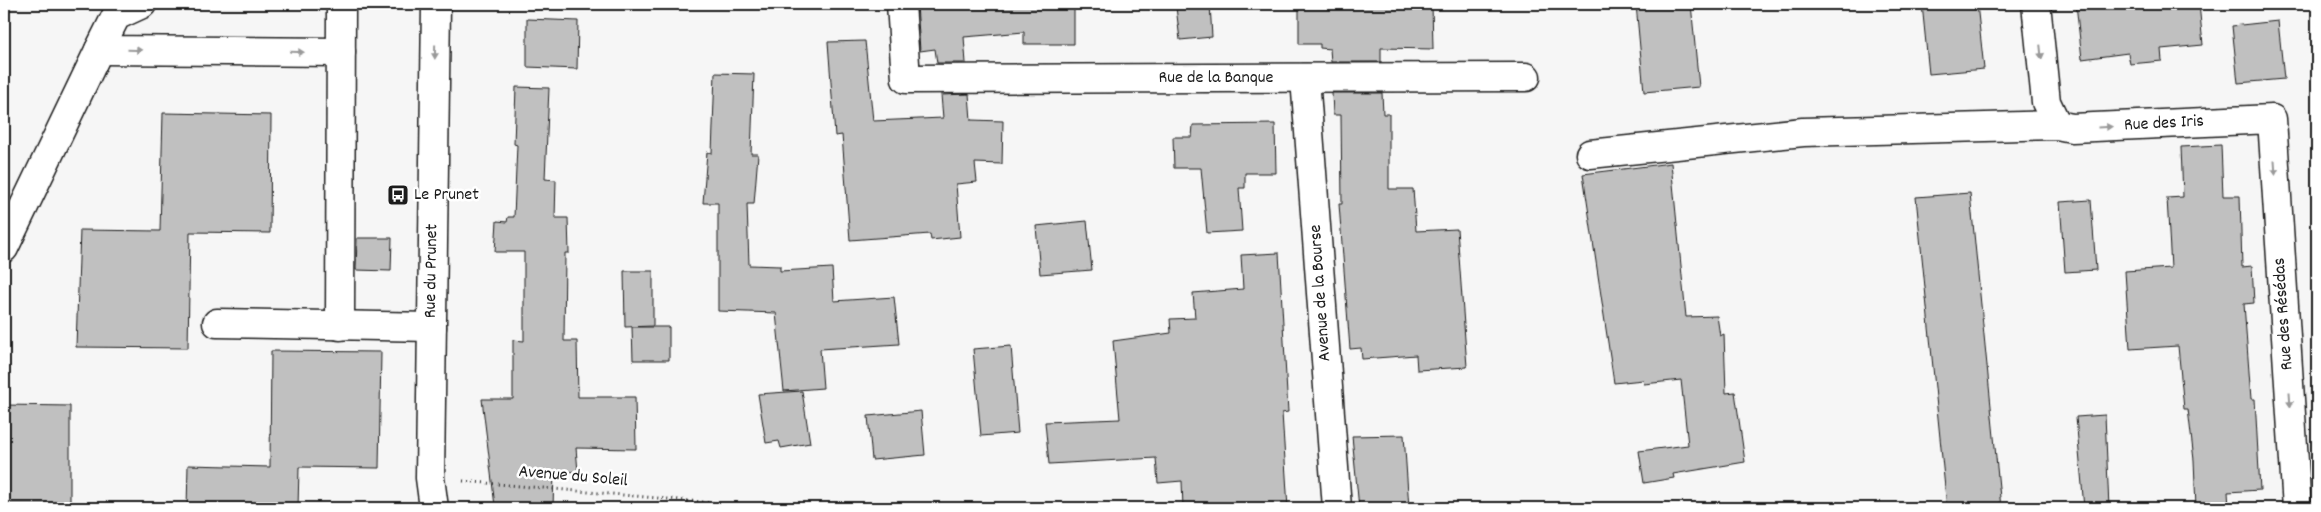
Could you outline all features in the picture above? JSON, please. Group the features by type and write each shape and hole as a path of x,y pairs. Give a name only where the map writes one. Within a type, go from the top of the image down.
{"street":[{"path":"4,248 116,16 142,4"},
{"path":"340,326 342,4"},
{"name":"Rue du Prunet","path":"434,508 430,478 436,4"},
{"name":"Rue de la Banque","path":"901,4 906,80 1526,77"},
{"path":"2036,4 2046,102 2057,125"},
{"path":"100,50 341,52"},
{"name":"Avenue de la Bourse","path":"1305,78 1337,508"},
{"name":"Rue des Iris","path":"1590,154 1803,132 2057,125 2072,128 2272,119"},
{"name":"Rue des Résédas","path":"2272,119 2297,508"},
{"path":"217,323 432,327"}],"path":[{"name":"Avenue du Soleil","path":"430,478 714,503"}],"shaded area":[{"path":"4,4 26,4 4,15"}],"building":[{"path":"917,4 1074,6 1074,44 1024,44 1024,32 964,37 966,63 937,63 935,49 920,51"},
{"path":"1210,4 1212,37 1180,40 1176,7"},
{"path":"1299,4 1432,4 1433,49 1381,48 1381,62 1331,62 1330,49 1320,48 1320,44 1299,44"},
{"path":"1636,4 1691,4 1699,87 1644,92"},
{"path":"1922,4 1977,4 1984,69 1929,74"},
{"path":"2076,4 2199,4 2203,45 2161,49 2162,61 2130,64 2128,53 2082,59"},
{"path":"527,19 578,21 577,69 527,67"},
{"path":"2278,21 2284,79 2238,83 2232,26"},
{"path":"865,41 873,121 943,118 941,95 969,94 971,120 1003,121 1002,164 975,163 977,182 956,184 960,237 931,240 930,234 850,240 842,135 835,136 828,42"},
{"path":"715,73 754,74 751,154 758,154 754,204 747,204 749,265 780,266 780,271 832,268 834,301 894,297 899,344 820,349 823,388 784,391 776,313 718,311 718,203 703,203 707,152 712,153"},
{"path":"516,87 549,88 545,179 556,180 555,218 568,218 569,253 565,253 564,341 577,341 578,397 635,397 636,449 576,448 578,472 554,471 553,508 495,506 482,399 513,399 513,340 524,341 524,252 495,252 497,221 507,222 508,217 514,217 517,145 514,144"},
{"path":"1332,93 1382,93 1383,114 1389,114 1389,189 1413,189 1416,231 1457,229 1467,367 1417,370 1416,355 1362,359 1361,348 1350,349 1339,204 1342,204 1341,115 1333,115"},
{"path":"163,113 271,115 270,233 190,232 188,348 76,347 80,230 160,231"},
{"path":"1275,124 1276,173 1245,173 1245,188 1239,188 1242,231 1207,233 1201,168 1174,168 1173,137 1192,137 1193,125"},
{"path":"2221,145 2223,196 2240,196 2242,267 2252,266 2254,303 2244,304 2251,399 2255,399 2260,490 2228,492 2229,508 2196,508 2194,460 2188,409 2184,409 2178,346 2130,349 2125,271 2171,268 2167,198 2183,197 2181,147"},
{"path":"1671,163 1686,317 1717,316 1720,336 1724,334 1726,393 1735,392 1745,462 1673,474 1674,478 1644,483 1639,451 1688,445 1681,380 1644,384 1643,380 1614,383 1583,174"},
{"path":"1970,193 2001,508 1947,508 1916,197"},
{"path":"2091,200 2096,270 2065,272 2060,202"},
{"path":"1087,221 1092,270 1040,274 1036,226"},
{"path":"357,238 392,238 391,271 356,270"},
{"path":"1279,253 1288,412 1282,413 1288,508 1183,508 1182,481 1158,483 1156,458 1049,464 1045,422 1120,419 1113,341 1171,333 1170,319 1195,318 1193,293 1243,289 1241,255"},
{"path":"624,271 653,271 653,326 625,327"},
{"path":"632,327 669,327 669,360 633,360"},
{"path":"1011,346 1018,433 981,436 973,349"},
{"path":"271,351 381,352 379,468 299,467 298,508 187,508 188,465 270,467"},
{"path":"802,391 810,443 781,448 779,441 766,443 758,394"},
{"path":"4,405 70,406 70,508 4,508"},
{"path":"921,411 925,455 872,460 868,416"},
{"path":"2105,415 2109,508 2084,508 2076,417"},
{"path":"1404,435 1409,508 1359,508 1352,436"}],"place":[{"name":"Le Prunet","path":"398,195"}]}
